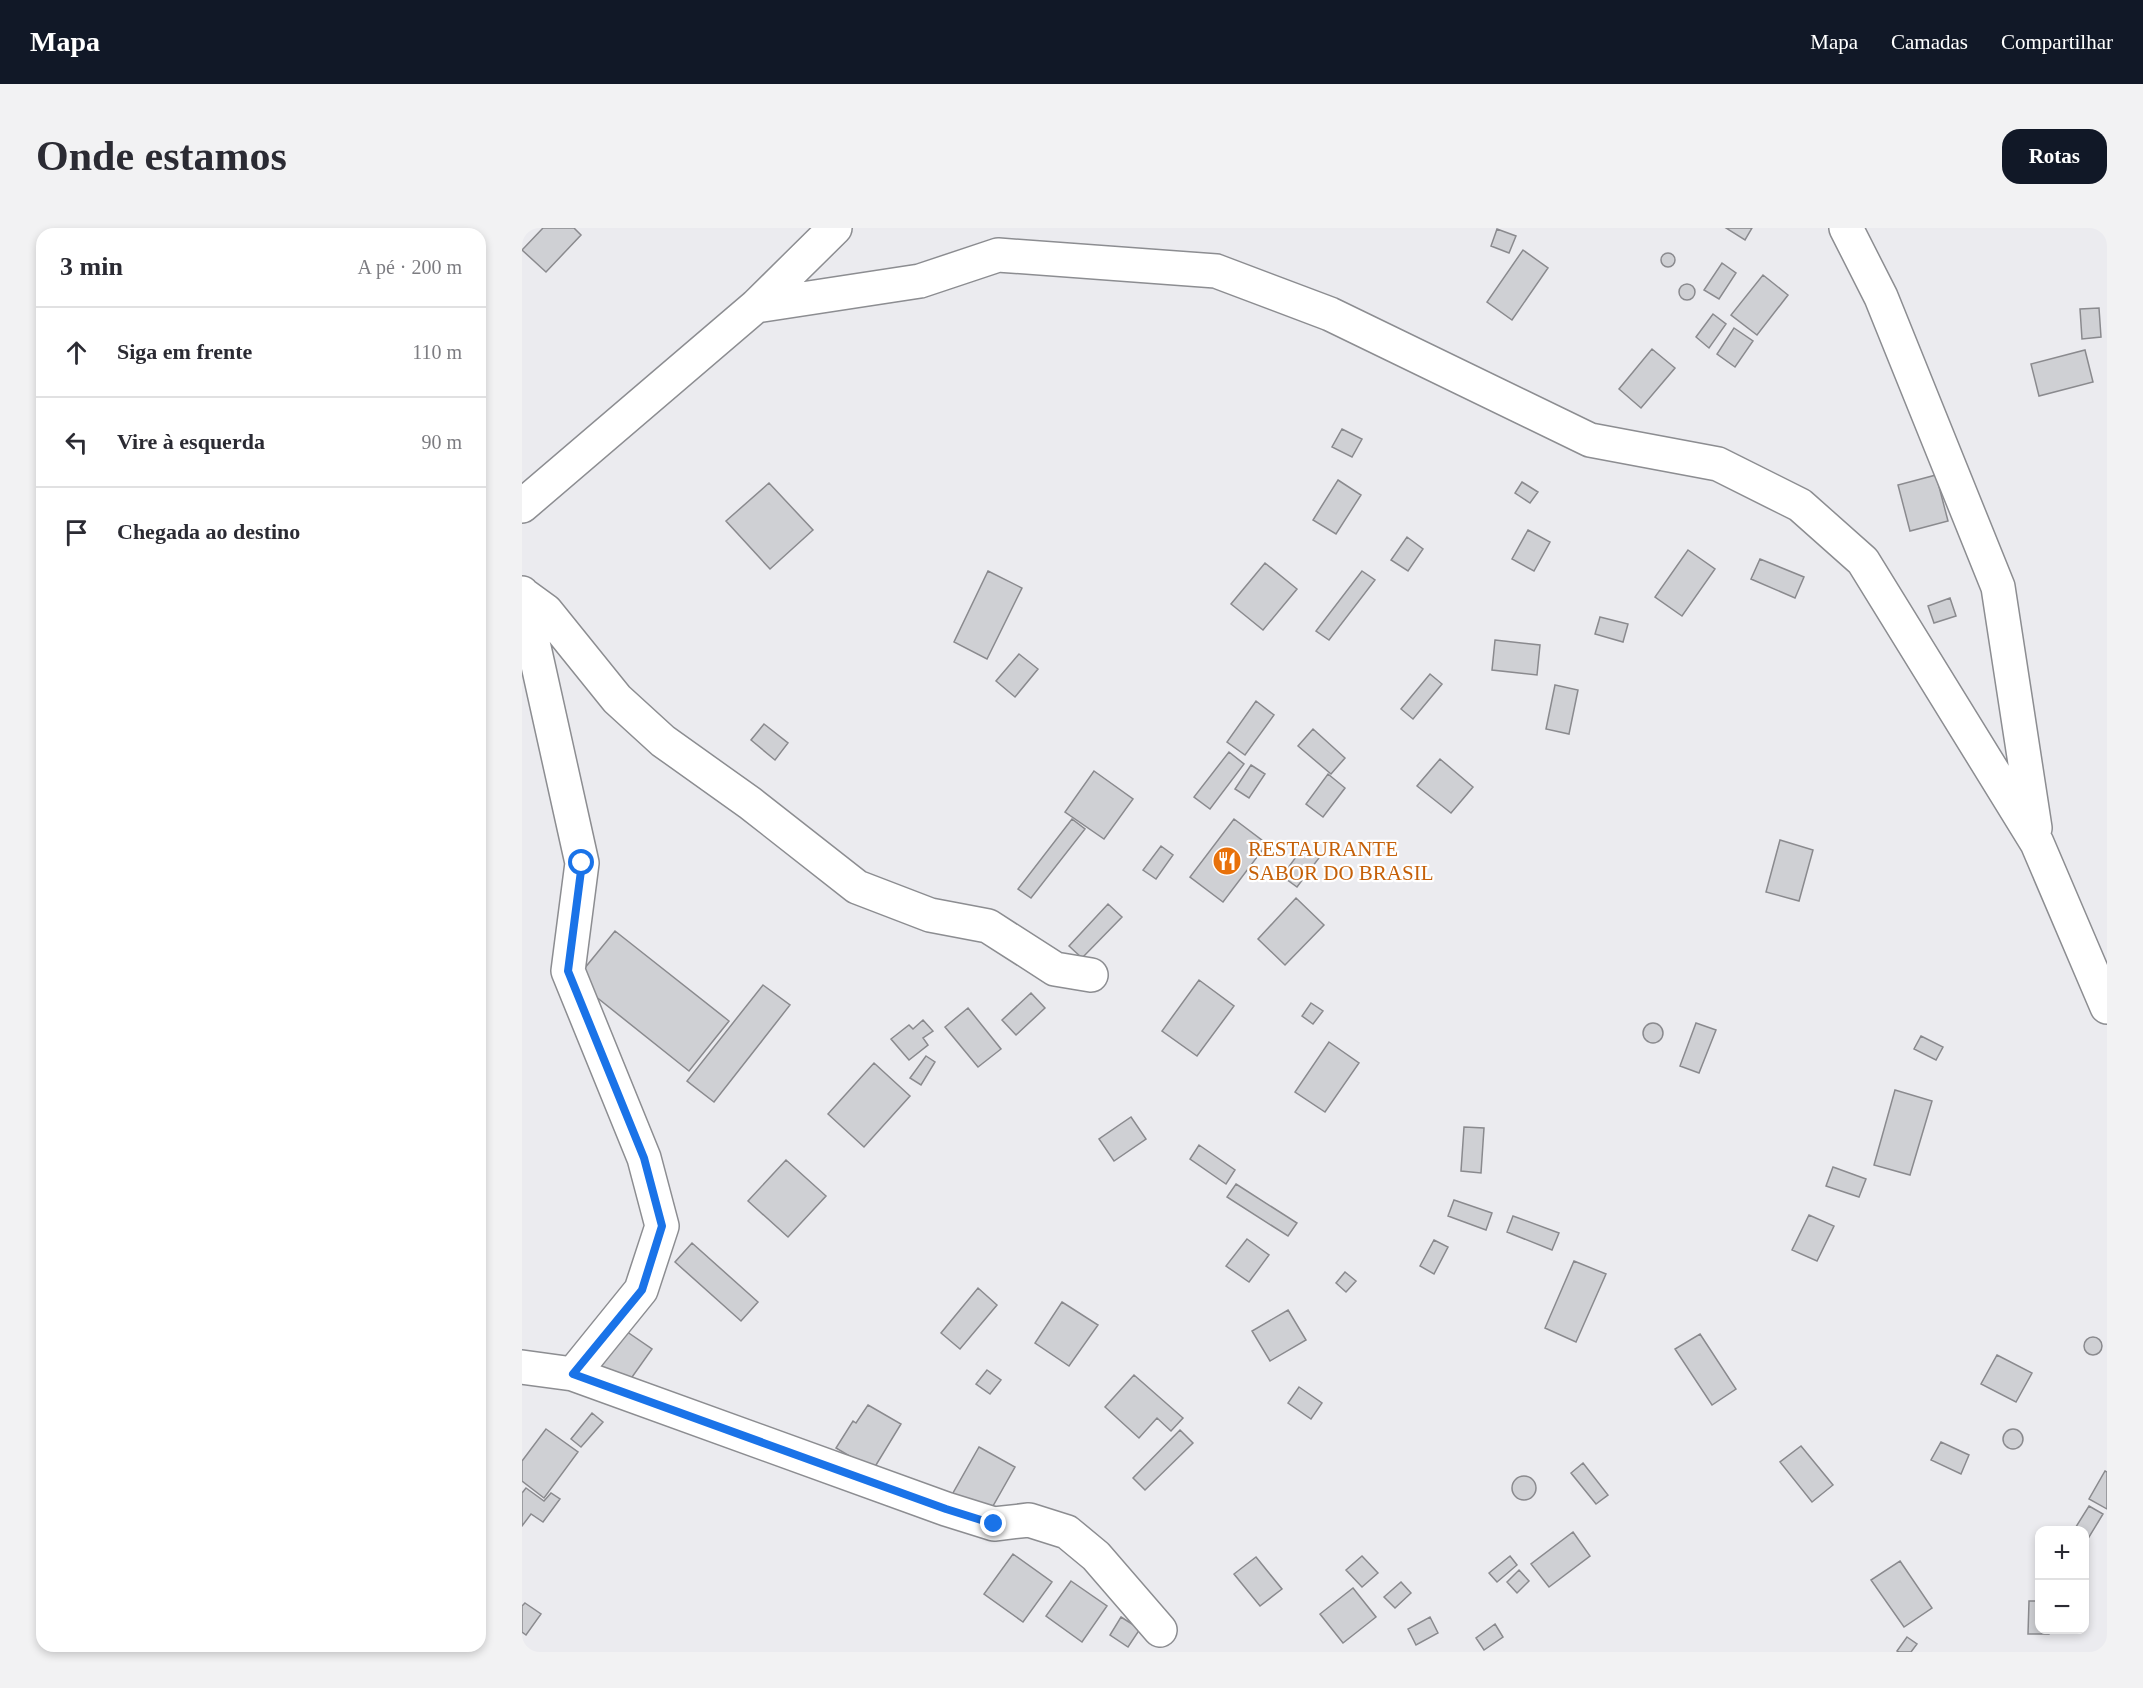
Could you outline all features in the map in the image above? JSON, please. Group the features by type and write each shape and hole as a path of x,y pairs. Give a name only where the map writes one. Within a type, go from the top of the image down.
{"street":[{"path":"522,506 756,306 835,228"},
{"path":"1846,228 1881,297 1998,587 2037,843"},
{"path":"756,306 920,281 998,255 1216,271 1330,314 1590,440 1718,464 1800,505 1863,561 2037,843 2107,1007"},
{"path":"523,594 546,611 617,699 663,741 750,803 857,887 930,915 988,926 1055,969 1091,975"},
{"path":"523,594 582,863 568,971 644,1158 662,1226 642,1290 573,1374"},
{"path":"522,1367 573,1374 946,1509 994,1524 1029,1520 1067,1532 1096,1556 1160,1630"}],"building":[{"path":"543,228 574,228 581,235 546,272 522,250"},
{"path":"1726,228 1752,228 1745,240"},
{"path":"1497,229 1516,236 1509,253 1491,246"},
{"path":"1523,250 1548,268 1512,320 1487,302"},
{"path":"1665,253 1671,253 1675,260 1671,267 1665,267 1661,263 1661,257"},
{"path":"1722,263 1736,273 1719,299 1704,290"},
{"path":"1763,275 1788,295 1757,335 1731,315"},
{"path":"1687,284 1693,286 1695,292 1693,298 1687,300 1681,298 1679,292 1681,286"},
{"path":"2099,308 2101,337 2082,339 2080,309"},
{"path":"1713,314 1726,324 1709,348 1696,337"},
{"path":"1734,328 1753,341 1735,367 1717,354"},
{"path":"1652,349 1675,368 1641,408 1619,389"},
{"path":"2085,350 2093,382 2039,396 2031,364"},
{"path":"1342,429 1362,439 1352,457 1332,447"},
{"path":"1936,475 1948,521 1910,531 1898,485"},
{"path":"1338,480 1361,495 1336,534 1313,520"},
{"path":"1522,482 1538,492 1530,503 1515,493"},
{"path":"769,483 813,530 770,569 726,521"},
{"path":"1528,530 1550,542 1534,571 1512,559"},
{"path":"1407,537 1423,549 1408,571 1391,560"},
{"path":"1688,550 1715,569 1682,616 1655,597"},
{"path":"1760,559 1804,577 1795,598 1751,579"},
{"path":"1265,563 1297,589 1263,630 1231,604"},
{"path":"988,571 1022,588 987,659 954,642"},
{"path":"1362,571 1375,580 1329,640 1316,631"},
{"path":"1950,598 1956,616 1934,623 1928,606"},
{"path":"1600,617 1628,624 1623,642 1595,634"},
{"path":"1495,640 1540,645 1537,675 1492,670"},
{"path":"1019,654 1038,669 1015,697 996,681"},
{"path":"1430,674 1442,684 1413,719 1401,709"},
{"path":"1555,685 1578,690 1569,734 1546,729"},
{"path":"1256,701 1274,715 1245,755 1227,742"},
{"path":"764,724 788,743 775,760 751,740"},
{"path":"1313,729 1345,758 1331,774 1298,746"},
{"path":"1229,752 1244,764 1210,809 1194,797"},
{"path":"1440,759 1473,787 1451,813 1417,786"},
{"path":"1251,765 1265,774 1249,798 1235,789"},
{"path":"1094,771 1133,799 1104,839 1065,812"},
{"path":"1328,774 1345,788 1323,817 1306,804"},
{"path":"1072,819 1085,829 1031,898 1018,889"},
{"path":"1234,819 1267,844 1223,902 1190,877"},
{"path":"1780,840 1813,850 1799,901 1766,892"},
{"path":"1161,846 1173,855 1156,879 1143,870"},
{"path":"1304,846 1319,858 1297,887 1282,876"},
{"path":"1296,898 1324,925 1285,965 1258,939"},
{"path":"1108,904 1122,917 1082,958 1069,946"},
{"path":"615,931 729,1021 689,1071 575,980"},
{"path":"1199,980 1234,1006 1197,1056 1162,1031"},
{"path":"763,985 790,1005 714,1102 687,1081"},
{"path":"1031,993 1045,1008 1016,1035 1002,1020"},
{"path":"1311,1003 1323,1011 1313,1024 1302,1016"},
{"path":"968,1008 1001,1049 978,1067 945,1027"},
{"path":"923,1020 933,1031 923,1038 928,1045 909,1060 891,1039 909,1025 913,1029"},
{"path":"1653,1023 1660,1026 1663,1033 1660,1040 1653,1043 1646,1040 1643,1033 1646,1026"},
{"path":"1696,1023 1716,1030 1699,1073 1680,1066"},
{"path":"1921,1036 1943,1047 1936,1060 1914,1049"},
{"path":"1329,1042 1359,1063 1325,1112 1295,1092"},
{"path":"926,1056 935,1062 921,1085 910,1078"},
{"path":"874,1063 910,1096 864,1147 828,1114"},
{"path":"1895,1090 1932,1101 1910,1175 1874,1165"},
{"path":"1131,1117 1146,1139 1114,1161 1099,1139"},
{"path":"1464,1127 1484,1128 1481,1173 1461,1171"},
{"path":"1199,1145 1235,1170 1226,1184 1190,1159"},
{"path":"786,1160 826,1196 788,1237 748,1201"},
{"path":"1833,1167 1866,1179 1859,1197 1826,1186"},
{"path":"1236,1184 1297,1223 1288,1236 1227,1197"},
{"path":"1454,1200 1492,1213 1486,1230 1448,1216"},
{"path":"1809,1215 1834,1226 1817,1261 1792,1250"},
{"path":"1513,1216 1559,1233 1552,1250 1507,1232"},
{"path":"1247,1239 1269,1255 1249,1282 1226,1266"},
{"path":"1434,1240 1448,1247 1434,1274 1420,1266"},
{"path":"692,1243 758,1302 741,1321 675,1262"},
{"path":"1574,1261 1606,1274 1576,1342 1545,1328"},
{"path":"1345,1272 1356,1281 1346,1292 1336,1283"},
{"path":"978,1288 997,1305 960,1349 941,1333"},
{"path":"1062,1302 1098,1325 1069,1366 1035,1343"},
{"path":"1288,1310 1306,1340 1270,1361 1252,1331"},
{"path":"620,1327 652,1349 625,1387 593,1366"},
{"path":"1700,1334 1736,1389 1712,1405 1675,1349"},
{"path":"2089,1337 2097,1337 2102,1342 2100,1353 2089,1355 2084,1350 2084,1342"},
{"path":"1997,1355 2032,1373 2016,1402 1981,1384"},
{"path":"987,1370 1001,1380 990,1394 976,1384"},
{"path":"1134,1375 1183,1418 1171,1431 1157,1418 1139,1438 1105,1407"},
{"path":"1299,1387 1322,1403 1311,1419 1288,1403"},
{"path":"868,1405 901,1424 873,1470 836,1448 853,1421 856,1423"},
{"path":"592,1413 603,1422 581,1447 571,1439"},
{"path":"546,1429 578,1452 544,1498 522,1481 522,1461"},
{"path":"2009,1429 2017,1429 2023,1435 2023,1443 2017,1449 2009,1449 2003,1443 2003,1435"},
{"path":"1180,1430 1193,1443 1145,1490 1133,1478"},
{"path":"1941,1442 1969,1455 1961,1474 1931,1460"},
{"path":"1801,1446 1833,1485 1812,1502 1780,1462"},
{"path":"979,1447 1015,1467 989,1513 953,1493"},
{"path":"1583,1463 1608,1495 1596,1504 1571,1473"},
{"path":"2105,1471 2107,1472 2107,1509 2089,1499"},
{"path":"1524,1476 1532,1480 1536,1488 1532,1496 1524,1500 1516,1496 1512,1488 1516,1480"},
{"path":"526,1488 544,1501 551,1493 560,1499 543,1522 531,1514 522,1526 522,1493"},
{"path":"2089,1506 2103,1514 2089,1537 2089,1526 2076,1526"},
{"path":"1573,1532 1590,1556 1549,1587 1531,1564"},
{"path":"1013,1554 1052,1582 1023,1622 984,1594"},
{"path":"1362,1556 1378,1573 1362,1587 1346,1570"},
{"path":"1510,1556 1517,1565 1497,1582 1489,1573"},
{"path":"1256,1557 1282,1589 1260,1606 1234,1574"},
{"path":"1900,1561 1932,1608 1904,1627 1871,1580"},
{"path":"1519,1570 1529,1581 1517,1593 1507,1582"},
{"path":"1071,1581 1107,1606 1082,1642 1046,1616"},
{"path":"1401,1582 1411,1593 1395,1608 1384,1597"},
{"path":"1353,1588 1376,1617 1343,1643 1320,1614"},
{"path":"2029,1601 2035,1601 2035,1634 2028,1634"},
{"path":"525,1603 541,1614 526,1635 522,1632 522,1606"},
{"path":"1121,1617 1140,1629 1128,1647 1110,1635"},
{"path":"1430,1617 1438,1633 1416,1645 1408,1629"},
{"path":"1495,1624 1503,1637 1484,1650 1476,1638"},
{"path":"1907,1637 1917,1644 1911,1652 1897,1651"}],"place":[{"name":"RESTAURANTE SABOR DO BRASIL","path":"1227,861"}],"route":[{"path":"582,863 568,971 644,1158 662,1226 642,1290 573,1374 946,1509 994,1524"}]}
